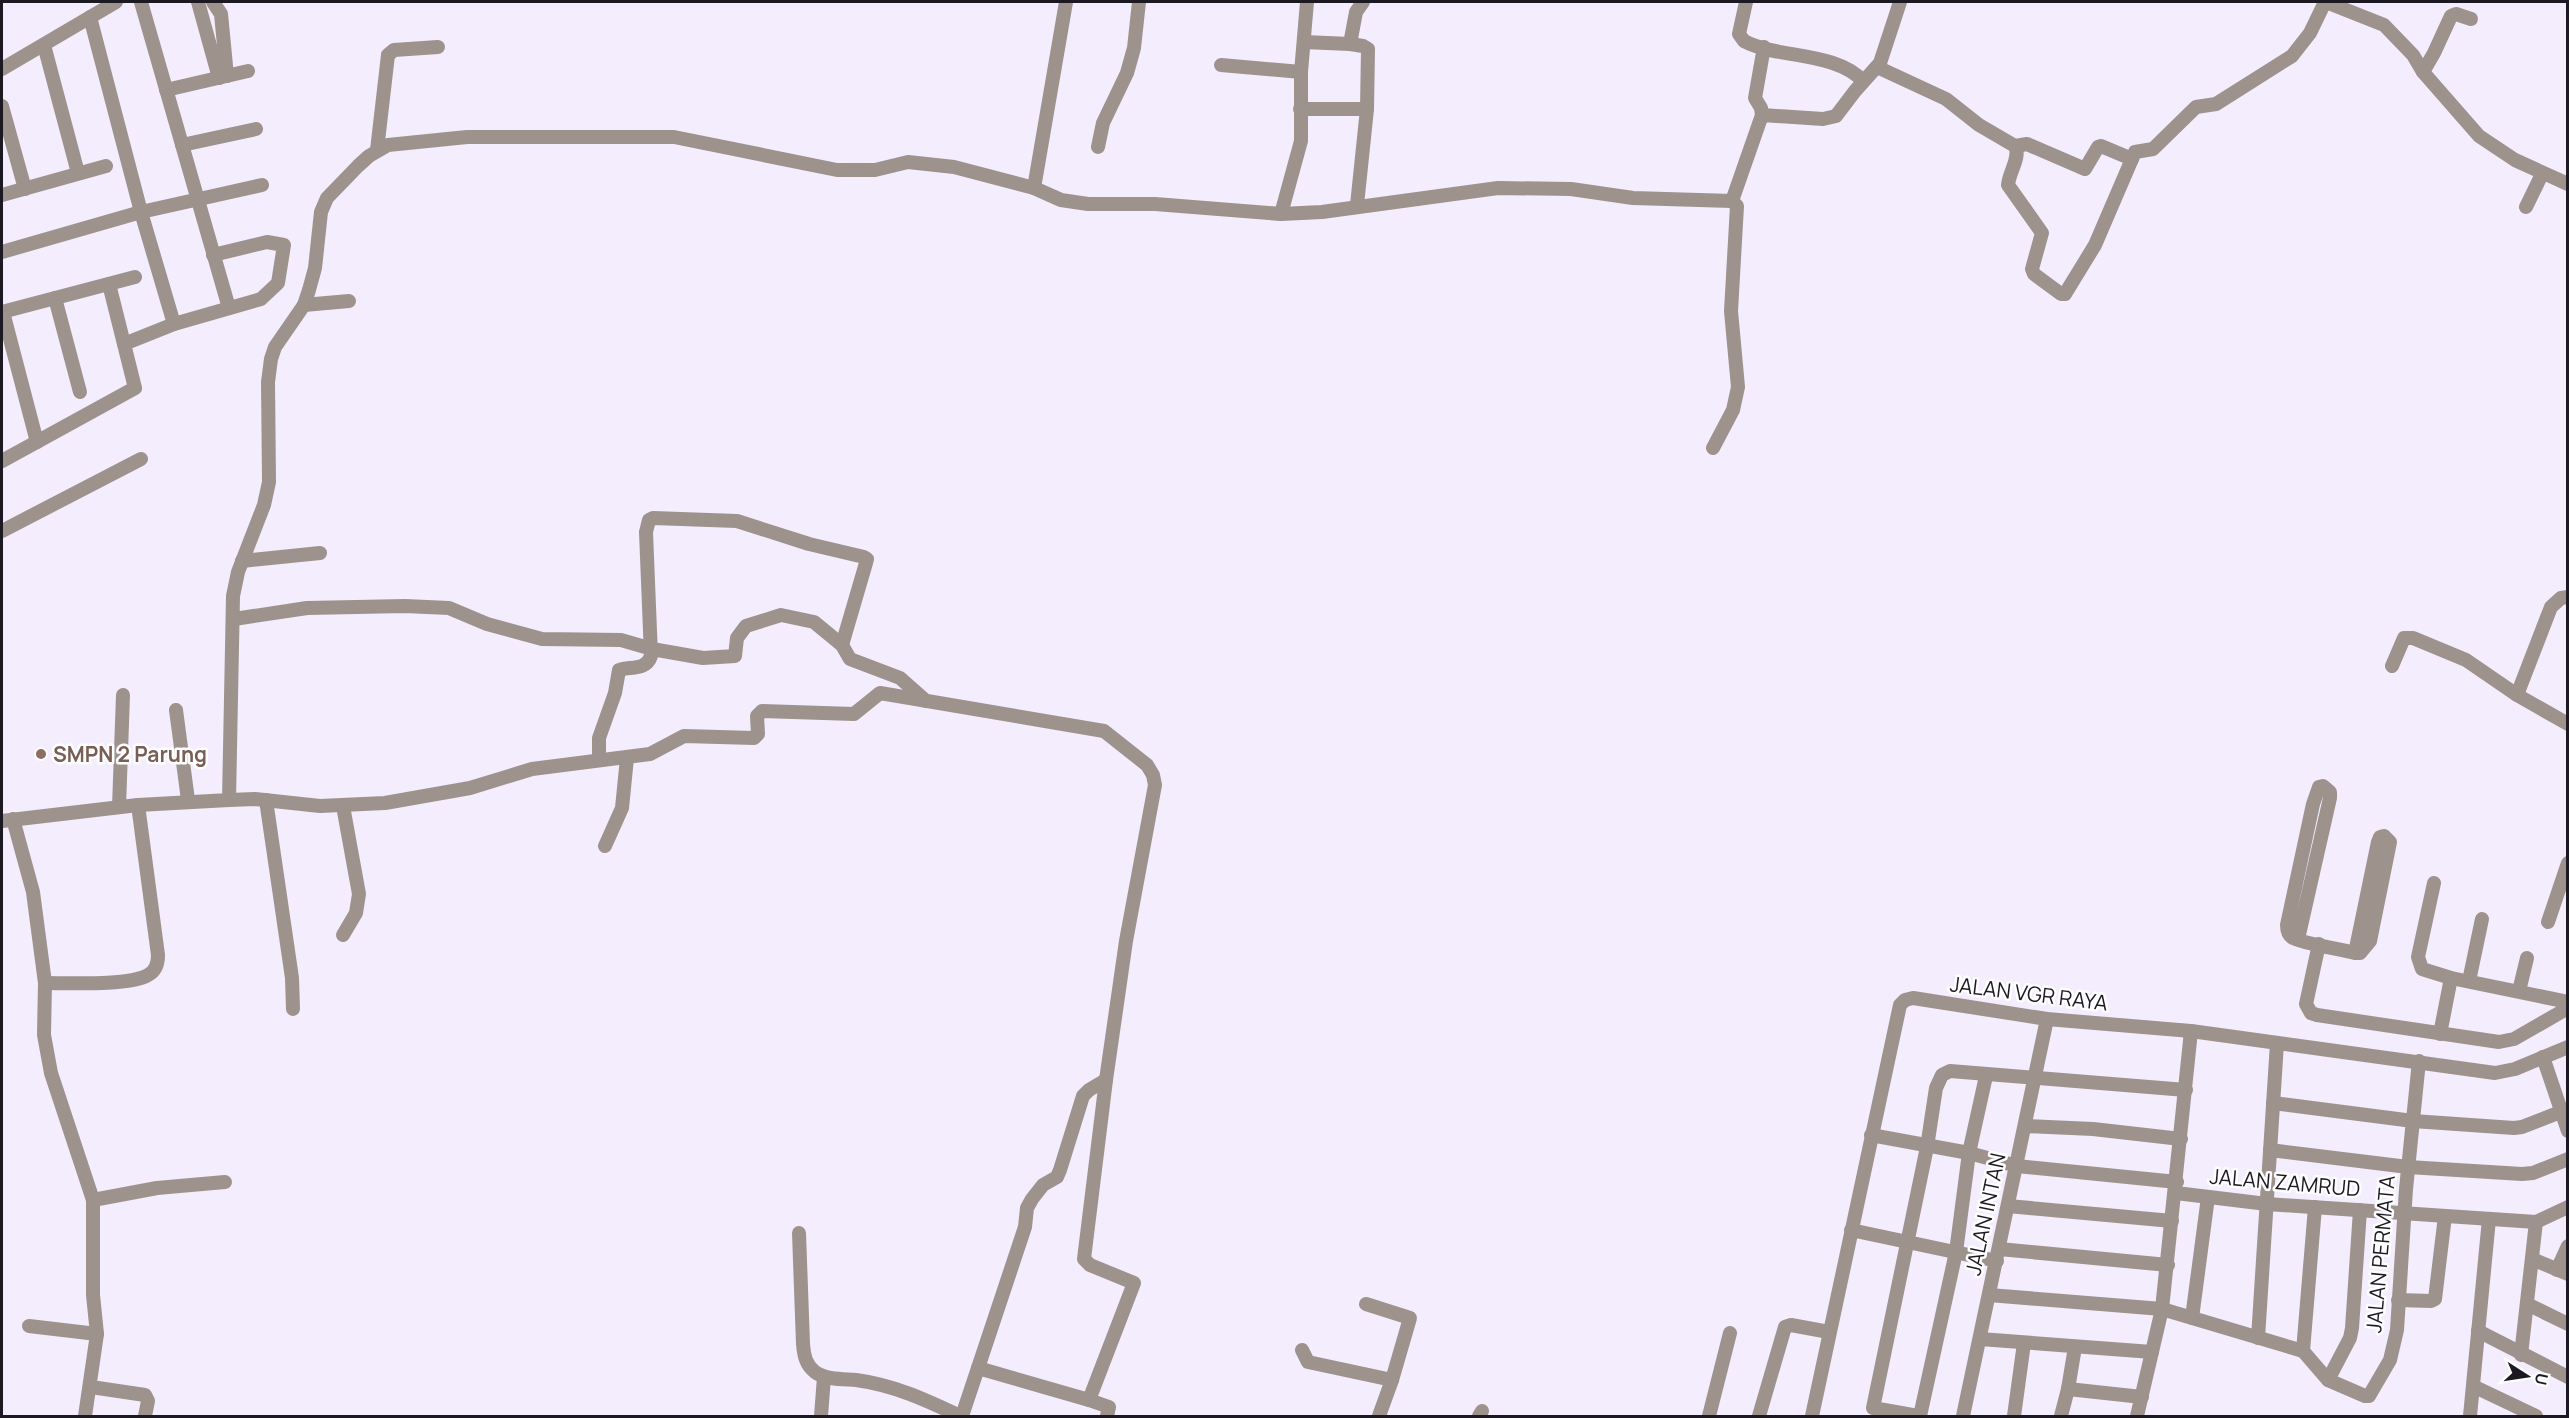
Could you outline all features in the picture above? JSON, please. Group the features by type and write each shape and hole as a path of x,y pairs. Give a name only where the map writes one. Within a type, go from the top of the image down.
{"street":[{"path":"2,69 116,2"},
{"path":"141,2 229,308"},
{"path":"198,2 223,77"},
{"path":"213,2 221,14 223,77"},
{"path":"1034,188 1066,2"},
{"path":"1098,147 1105,116 1127,73 1132,56 1139,2"},
{"path":"1281,214 1300,151 1301,72 1307,2"},
{"path":"1350,45 1356,12 1362,2"},
{"path":"1746,2 1741,20 1740,38 1749,44 1817,59 1855,73 1863,81"},
{"path":"1762,115 1830,118 1842,110 1863,81 1877,67 1887,46 1900,2"},
{"path":"1877,67 1946,99 1979,125 2015,146 2018,154 2010,172 2008,184 2042,233 2032,269 2034,274 2061,294 2065,294 2095,245 2135,152 2153,149 2164,141 2196,107 2216,104 2292,56 2310,33 2325,2 2384,25 2413,54 2423,72 2480,136 2500,152 2542,174 2568,184"},
{"path":"2423,72 2451,16 2456,14 2471,19"},
{"path":"90,17 141,212 174,324"},
{"path":"1304,42 1363,46 1368,49 1367,109 1357,205"},
{"path":"44,45 78,173"},
{"path":"377,150 388,55 394,50 438,47"},
{"path":"1732,201 1762,115 1755,98 1764,47"},
{"path":"1221,65 1301,72"},
{"path":"166,90 248,71"},
{"path":"2,106 25,189"},
{"path":"1300,109 1367,109"},
{"path":"182,145 255,129"},
{"path":"229,800 233,596 242,561 264,505 269,482 268,382 271,359 275,347 304,304 315,268 324,204 358,166 377,150 388,145 467,137 674,137 837,170 859,172 908,162 927,162 976,172 1034,188 1061,200 1088,204 1155,204 1281,214 1322,212 1357,205 1498,188 1571,189 1634,198 1732,201 1737,206 1731,311 1738,387 1733,410 1713,448"},
{"path":"2015,146 2026,144 2085,170 2098,147 2101,146 2132,159"},
{"path":"2,195 106,166"},
{"path":"2526,207 2542,174"},
{"path":"2,252 141,212 262,185"},
{"path":"124,344 174,324 261,299 278,283 284,245 267,242 213,255"},
{"path":"37,442 2,312 135,277"},
{"path":"2,461 135,388 109,284"},
{"path":"55,298 80,392"},
{"path":"304,304 349,301"},
{"path":"2,531 141,459"},
{"path":"599,760 599,738 615,693 618,671 621,668 642,666 649,662 652,650 646,532 649,520 653,518 737,521 809,544 867,559 842,645"},
{"path":"242,561 320,553"},
{"path":"2517,695 2551,607 2561,598 2568,597"},
{"path":"234,619 307,608 405,606 449,608 487,624 542,639 621,640 652,650 703,658 735,656 737,638 746,627 781,615 814,622 842,645 850,659 900,678 926,701"},
{"path":"2392,666 2402,641 2408,637 2466,660 2517,695 2568,724"},
{"path":"85,1416 97,1334 93,1295 93,1200 51,1073 44,1035 45,983 33,892 7,820 188,800 266,800 343,806 385,803 481,785 532,769 627,758 656,752 671,741 684,736 754,738 758,734 758,716 764,710 854,714 880,693 1104,730 1137,756 1153,775 1155,791 1135,887 1106,1080 1084,1259 1090,1265 1134,1283 1089,1400"},
{"path":"118,807 123,695"},
{"path":"176,710 188,800"},
{"path":"604,846 622,808 627,758"},
{"path":"2298,939 2330,798 2330,792 2323,786 2319,787 2313,804 2287,925 2290,935 2298,939 2319,944 2355,952 2360,953 2365,950 2370,941 2390,842 2384,836 2380,837 2378,842 2355,952"},
{"path":"266,800 292,978 293,1009"},
{"path":"45,983 127,981 147,976 154,971 158,955 138,805"},
{"path":"343,806 359,894 356,914 344,935"},
{"path":"2548,922 2568,863"},
{"path":"2434,883 2418,964 2428,972 2451,978 2568,1002"},
{"path":"2469,981 2482,919"},
{"path":"2319,944 2307,997 2308,1009 2311,1013 2440,1034 2506,1041 2568,1008"},
{"path":"2519,991 2527,958"},
{"path":"2440,1034 2451,978"},
{"name":"JALAN VGR RAYA","path":"1812,1416 1900,1005 1905,1000 1913,998 2047,1020 2191,1031 2495,1072 2515,1069 2568,1047"},
{"name":"JALAN INTAN","path":"1963,1416 2047,1020"},
{"path":"2137,1416 2162,1309 2177,1187 2191,1031"},
{"path":"2258,1338 2277,1043"},
{"path":"2543,1057 2564,1110 2568,1131"},
{"name":"JALAN PERMATA","path":"2303,1351 2328,1380 2365,1396 2371,1393 2390,1360 2397,1330 2408,1167 2419,1061"},
{"path":"1986,1076 1969,1153 1956,1252 1919,1416 1873,1408 1928,1147 1936,1088 1942,1075 1950,1071 1986,1076 2186,1090"},
{"path":"799,1233 806,1362 824,1377 874,1383 896,1389 961,1416 1025,1227 1027,1208 1043,1185 1052,1182 1060,1170 1083,1096 1106,1080"},
{"path":"2273,1103 2413,1121 2514,1128 2564,1110"},
{"path":"2025,1126 2093,1129 2181,1139"},
{"name":"JALAN ZAMRUD","path":"1871,1135 1969,1153 2017,1166 2177,1187 2208,1197 2267,1204 2536,1222 2568,1207"},
{"path":"2270,1150 2408,1167 2522,1174 2533,1173 2568,1159"},
{"path":"93,1200 157,1188 225,1182"},
{"path":"2192,1318 2208,1197"},
{"path":"2008,1206 2172,1221"},
{"path":"1989,1295 2162,1309 2303,1351 2315,1207"},
{"path":"2328,1380 2350,1338 2352,1328 2360,1210"},
{"path":"2398,1300 2431,1301 2435,1299 2445,1216"},
{"path":"2470,1416 2475,1387 2489,1219"},
{"path":"2521,1354 2536,1222"},
{"path":"1851,1230 1956,1252 2168,1265"},
{"path":"2532,1258 2562,1272 2568,1246"},
{"path":"1366,1304 1410,1317 1384,1415"},
{"path":"2527,1304 2568,1324"},
{"path":"1759,1416 1785,1327 1791,1325 1829,1332"},
{"path":"29,1326 97,1334"},
{"path":"2478,1331 2568,1377"},
{"path":"1709,1416 1730,1333"},
{"path":"1980,1339 2152,1352"},
{"path":"2014,1416 2024,1343"},
{"path":"2061,1416 2075,1347"},
{"path":"1302,1350 1308,1362 1392,1380"},
{"path":"978,1368 1109,1407 1107,1416"},
{"path":"821,1416 824,1377"},
{"path":"91,1387 145,1395 148,1401 146,1416"},
{"path":"2475,1387 2536,1416"},
{"path":"2068,1389 2142,1397"}],"place":[{"name":"SMPN 2 Parung","path":"41,754"}]}
